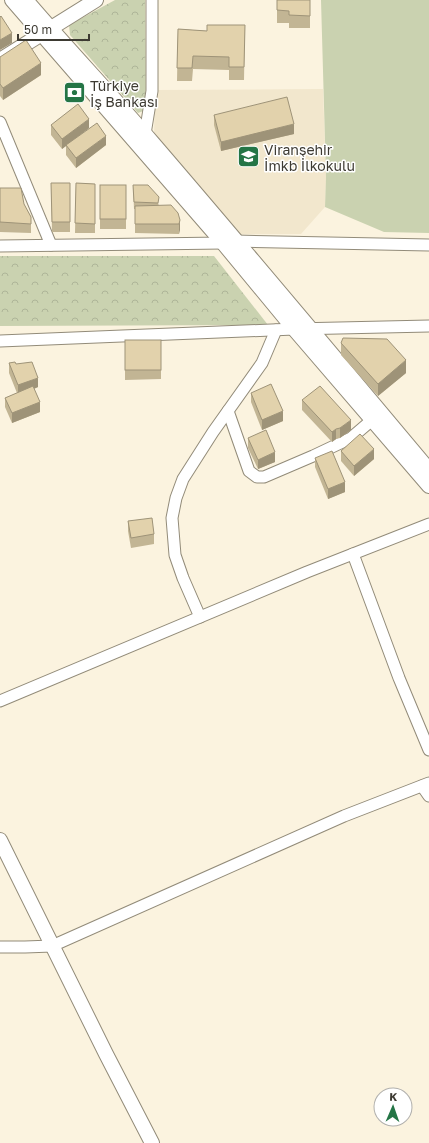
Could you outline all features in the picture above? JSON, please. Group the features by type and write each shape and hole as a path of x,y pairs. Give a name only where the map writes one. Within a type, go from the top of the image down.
{"street":[{"path":"12,0 45,31 145,134 294,329 429,486"},
{"path":"26,0 45,31 229,242 312,329 429,470"},
{"path":"0,60 96,0"},
{"path":"145,134 152,91 152,0"},
{"path":"0,122 5,147 51,245"},
{"path":"0,246 229,242 429,244"},
{"path":"0,341 294,329 429,326"},
{"path":"200,617 175,555 172,518 176,498 183,478 262,363 276,330"},
{"path":"228,411 249,471 257,477 264,477 351,438 372,420"},
{"path":"0,701 200,617 429,524"},
{"path":"353,554 399,678 429,750"},
{"path":"0,947 25,948 52,946 344,816 425,784 429,796"},
{"path":"0,840 152,1143"}],"shaded area":[{"name":"Viranşehir İmkb İlkokulu","path":"323,89 326,177 325,207 301,234 235,234 154,137 155,90"}],"green space":[{"path":"115,0 145,0 146,110 138,113 70,35 69,25"},
{"path":"321,0 429,0 429,233 384,232 325,207 326,177"},
{"path":"0,256 214,256 268,325 0,326"}],"building":[{"path":"277,0 310,0 310,16 289,15 289,11 277,10"},
{"path":"1,16 12,33 0,40 0,17"},
{"path":"207,25 245,25 244,67 229,67 229,57 193,56 192,68 177,68 178,29 207,31"},
{"path":"26,40 41,63 3,88 0,84 0,57"},
{"path":"287,97 294,124 221,142 214,115"},
{"path":"78,104 89,119 62,139 51,125"},
{"path":"97,123 106,136 76,158 66,145"},
{"path":"51,183 70,183 70,222 52,222"},
{"path":"76,183 95,184 95,224 75,223"},
{"path":"100,185 126,185 126,219 100,219"},
{"path":"133,185 148,185 159,197 158,203 134,202"},
{"path":"0,188 21,188 24,204 31,217 31,224 0,222"},
{"path":"171,205 178,213 180,220 179,224 135,224 135,206"},
{"path":"343,338 387,339 406,360 378,384 341,343"},
{"path":"125,340 161,340 161,370 125,370"},
{"path":"15,362 16,364 32,362 38,378 18,385 9,363"},
{"path":"271,384 283,411 262,420 251,393"},
{"path":"33,386 40,402 12,413 5,398"},
{"path":"320,386 351,420 332,432 302,400"},
{"path":"266,430 275,452 258,460 248,438"},
{"path":"360,434 374,449 354,466 341,451"},
{"path":"332,451 345,482 328,489 315,458"},
{"path":"152,518 154,534 131,538 128,521"}],"place":[{"name":"Türkiye İş Bankası","path":"75,93"},
{"name":"Viranşehir İmkb İlkokulu","path":"248,157"}]}
